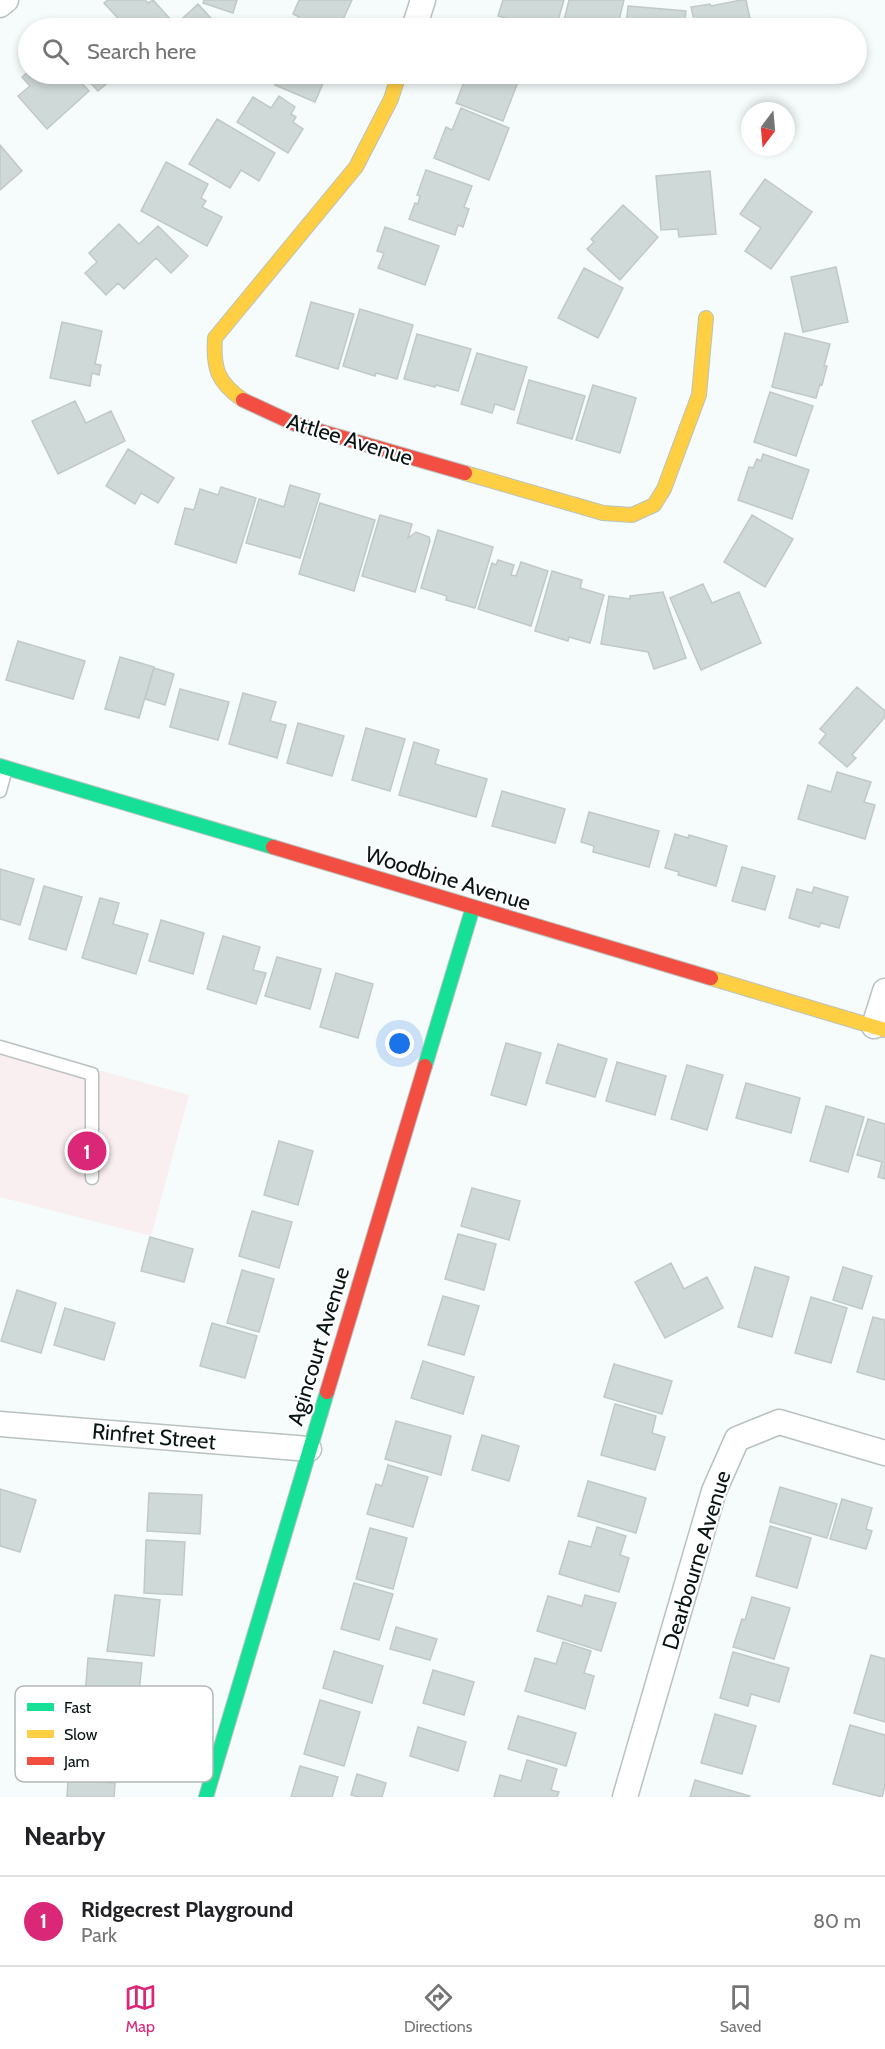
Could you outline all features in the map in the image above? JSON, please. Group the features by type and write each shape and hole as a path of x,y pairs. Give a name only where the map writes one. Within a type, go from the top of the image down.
{"street":[{"path":"0,5 6,0"},
{"path":"417,18 423,0"},
{"name":"Attlee Avenue","path":"396,84 391,99 356,166 215,338 213,361 223,385 247,402 295,424 603,513 632,515 654,505 664,489 699,395 706,318"},
{"name":"Woodbine Avenue","path":"3,767 879,1028"},
{"name":"Agincourt Avenue","path":"213,1773 473,907"},
{"path":"879,1028 885,991"},
{"name":"Dearbourne Avenue","path":"625,1797 714,1491 737,1439 779,1422 885,1453"},
{"name":"Rinfret Street","path":"0,1424 309,1449"},
{"name":"Agincourt Avenue","path":"206,1797 210,1782"}],"lane":[{"path":"0,791 3,767"},
{"path":"0,1047 92,1074 93,1178"}],"shaded area":[{"path":"0,1043 189,1095 151,1236 0,1197"}],"building":[{"path":"108,0 145,0 148,3 153,0 169,18 118,18 104,3"},
{"path":"204,0 237,0 233,13 203,3"},
{"path":"299,0 352,0 344,18 298,18 293,14"},
{"path":"503,0 564,0 559,18 498,16"},
{"path":"569,0 624,0 620,18 564,18"},
{"path":"746,0 750,18 694,18 691,7 710,4 711,6"},
{"path":"198,4 211,18 183,18"},
{"path":"628,6 686,11 685,18 627,18"},
{"path":"28,84 82,84 89,91 47,129 18,96 30,86"},
{"path":"91,84 106,84 98,91"},
{"path":"275,84 323,84 315,102"},
{"path":"463,84 517,84 503,121 456,103"},
{"path":"279,96 295,107 291,114 296,117 293,122 303,129 288,153 237,122 253,97 271,108"},
{"path":"461,108 509,128 489,180 434,158 446,127 452,130"},
{"path":"217,119 275,153 259,181 241,170 230,188 189,164"},
{"path":"0,145 22,171 0,190"},
{"path":"166,162 208,184 201,198 206,201 202,207 222,217 207,246 141,211"},
{"path":"426,170 472,186 464,207 469,209 463,227 458,225 455,235 409,219 415,203 418,204 420,196 417,195"},
{"path":"710,171 716,234 679,237 678,229 661,230 656,176"},
{"path":"765,179 812,212 771,269 745,251 761,228 740,214"},
{"path":"623,205 658,237 620,280 587,249 594,242 591,239"},
{"path":"119,224 139,244 158,226 188,256 171,273 156,258 124,289 118,283 106,295 85,273 97,262 89,253"},
{"path":"385,227 439,246 425,285 378,268 384,253 377,251"},
{"path":"836,267 848,322 803,332 791,277"},
{"path":"584,268 623,288 598,338 558,318"},
{"path":"311,302 354,314 338,369 296,356"},
{"path":"360,309 413,325 397,379 376,373 375,376 343,366"},
{"path":"62,322 102,331 95,364 101,365 99,375 92,373 90,386 50,378"},
{"path":"785,333 830,344 824,366 827,366 816,398 772,387"},
{"path":"417,334 471,349 458,391 404,379"},
{"path":"477,353 527,367 514,410 495,404 492,413 461,404"},
{"path":"529,380 585,396 572,439 517,423"},
{"path":"593,385 636,398 620,453 576,440"},
{"path":"770,392 813,406 796,456 754,442"},
{"path":"75,401 86,423 111,411 125,441 58,474 32,421"},
{"path":"128,449 174,478 158,503 141,493 135,504 106,486"},
{"path":"763,454 809,470 792,519 738,500 749,467 753,468 757,459 761,461"},
{"path":"290,485 320,494 300,558 246,543 259,499 284,507"},
{"path":"221,487 256,498 236,563 175,544 185,508 194,510 200,489 218,495"},
{"path":"320,503 375,520 354,591 299,574"},
{"path":"380,515 412,524 408,538 416,532 429,537 430,541 415,592 362,576"},
{"path":"752,515 793,539 765,587 724,562"},
{"path":"438,530 493,547 475,608 446,600 447,596 421,588"},
{"path":"498,560 514,565 511,575 516,576 521,562 548,571 531,626 478,609 492,563 496,565"},
{"path":"552,571 582,580 580,588 604,595 590,643 569,637 568,641 535,631"},
{"path":"703,584 712,603 739,592 761,643 701,670 670,598"},
{"path":"663,592 686,658 654,669 648,652 601,644 609,596 630,599 630,596"},
{"path":"18,641 85,661 73,699 6,680"},
{"path":"120,657 154,667 139,718 105,709"},
{"path":"154,668 174,674 165,705 145,699"},
{"path":"857,687 885,711 885,717 852,755 856,758 847,767 819,743 826,734 820,729"},
{"path":"180,689 229,702 218,740 170,727"},
{"path":"243,693 276,702 270,721 286,725 277,758 229,744"},
{"path":"298,723 344,736 332,776 287,763"},
{"path":"366,728 405,739 390,791 352,780"},
{"path":"414,742 439,750 435,764 487,779 476,817 399,795"},
{"path":"837,772 871,782 864,802 875,805 865,839 798,819 808,785 831,792"},
{"path":"502,791 565,809 555,843 492,826"},
{"path":"589,812 659,831 649,867 593,852 594,846 581,842"},
{"path":"675,834 688,838 689,835 727,846 716,886 678,875 679,872 665,868"},
{"path":"742,867 775,876 765,910 732,901"},
{"path":"0,869 34,879 20,925 0,919"},
{"path":"44,886 82,897 66,950 29,939"},
{"path":"814,887 848,897 839,928 821,923 819,927 789,918 797,889 812,893"},
{"path":"100,898 119,903 113,924 148,934 136,974 82,958"},
{"path":"161,920 204,933 193,974 149,961"},
{"path":"223,936 260,947 253,970 266,973 256,1004 207,989"},
{"path":"277,957 321,969 310,1009 265,996"},
{"path":"336,973 373,984 358,1038 320,1027"},
{"path":"506,1043 541,1053 526,1105 491,1095"},
{"path":"558,1044 607,1059 595,1097 546,1083"},
{"path":"617,1062 666,1076 655,1115 606,1101"},
{"path":"687,1065 723,1075 707,1130 671,1119"},
{"path":"746,1083 800,1098 791,1133 736,1118"},
{"path":"826,1106 864,1117 848,1172 810,1161"},
{"path":"868,1119 885,1124 885,1179 878,1177 882,1162 857,1155"},
{"path":"279,1141 313,1151 298,1205 264,1195"},
{"path":"472,1188 520,1201 509,1240 461,1226"},
{"path":"252,1211 292,1222 279,1268 239,1256"},
{"path":"458,1234 496,1244 484,1290 445,1279"},
{"path":"150,1237 193,1249 184,1282 141,1271"},
{"path":"671,1263 684,1289 707,1277 723,1308 665,1338 635,1282"},
{"path":"755,1267 789,1277 772,1337 738,1327"},
{"path":"843,1267 872,1276 862,1309 833,1300"},
{"path":"242,1270 274,1279 259,1332 227,1323"},
{"path":"17,1290 56,1303 41,1353 1,1341"},
{"path":"443,1296 479,1306 464,1355 428,1345"},
{"path":"811,1297 847,1308 831,1363 795,1353"},
{"path":"65,1308 115,1323 104,1360 54,1345"},
{"path":"873,1317 885,1320 885,1380 857,1372"},
{"path":"212,1323 257,1336 245,1378 200,1366"},
{"path":"423,1361 474,1377 463,1414 411,1398"},
{"path":"614,1364 672,1381 662,1414 604,1397"},
{"path":"615,1404 656,1416 652,1433 665,1437 655,1470 601,1455"},
{"path":"396,1421 451,1436 441,1475 385,1459"},
{"path":"482,1435 519,1446 509,1481 472,1470"},
{"path":"388,1465 428,1477 413,1527 367,1514 376,1484 382,1486"},
{"path":"588,1481 646,1498 636,1533 578,1516"},
{"path":"780,1487 837,1504 827,1538 770,1522"},
{"path":"0,1489 36,1500 20,1552 0,1546"},
{"path":"149,1493 202,1495 200,1534 147,1531"},
{"path":"842,1499 872,1508 866,1529 872,1531 866,1549 830,1539"},
{"path":"770,1526 811,1538 797,1588 756,1576"},
{"path":"597,1527 626,1536 620,1555 629,1558 619,1592 559,1574 569,1541 591,1547"},
{"path":"370,1528 407,1538 393,1589 356,1579"},
{"path":"146,1540 185,1542 182,1595 144,1593"},
{"path":"354,1583 393,1594 379,1640 341,1629"},
{"path":"115,1595 160,1600 154,1656 107,1651"},
{"path":"585,1595 616,1603 601,1651 537,1631 548,1596 582,1606"},
{"path":"752,1597 790,1608 774,1659 733,1647"},
{"path":"396,1627 437,1639 430,1660 390,1649"},
{"path":"563,1642 591,1651 584,1673 594,1676 585,1709 525,1691 535,1658 556,1664"},
{"path":"334,1651 383,1666 372,1703 323,1688"},
{"path":"733,1652 789,1668 779,1702 751,1694 748,1706 720,1698"},
{"path":"871,1655 885,1659 885,1722 854,1713"},
{"path":"88,1658 142,1663 140,1686 86,1686"},
{"path":"433,1670 474,1682 464,1715 423,1703"},
{"path":"320,1700 360,1712 344,1766 304,1754"},
{"path":"715,1714 756,1726 742,1774 701,1763"},
{"path":"518,1716 576,1733 566,1766 508,1749"},
{"path":"850,1725 885,1735 885,1786 882,1797 833,1784"},
{"path":"418,1727 466,1742 458,1771 410,1756"},
{"path":"527,1760 557,1769 551,1790 559,1792 557,1797 494,1797 500,1775 521,1781"},
{"path":"300,1766 338,1777 332,1797 291,1797"},
{"path":"357,1774 386,1783 382,1797 351,1795"},
{"path":"695,1780 750,1796 690,1797"},
{"path":"68,1782 115,1783 114,1797 67,1797"}],"traffic: fast":[{"path":"0,766 273,847"},
{"path":"425,1066 473,907"},
{"path":"213,1774 327,1392"},
{"path":"206,1797 210,1782"}],"traffic: slow":[{"path":"243,400 227,387 218,374 215,338 356,167 391,99 396,84"},
{"path":"465,473 603,513 632,515 654,505 664,489 699,395 706,318"},
{"path":"711,978 885,1030"}],"traffic: jam":[{"path":"243,400 295,424 465,473"},
{"path":"273,847 711,978"},
{"path":"327,1392 425,1066"}],"place":[{"name":"Ridgecrest Playground","path":"87,1151"}]}
